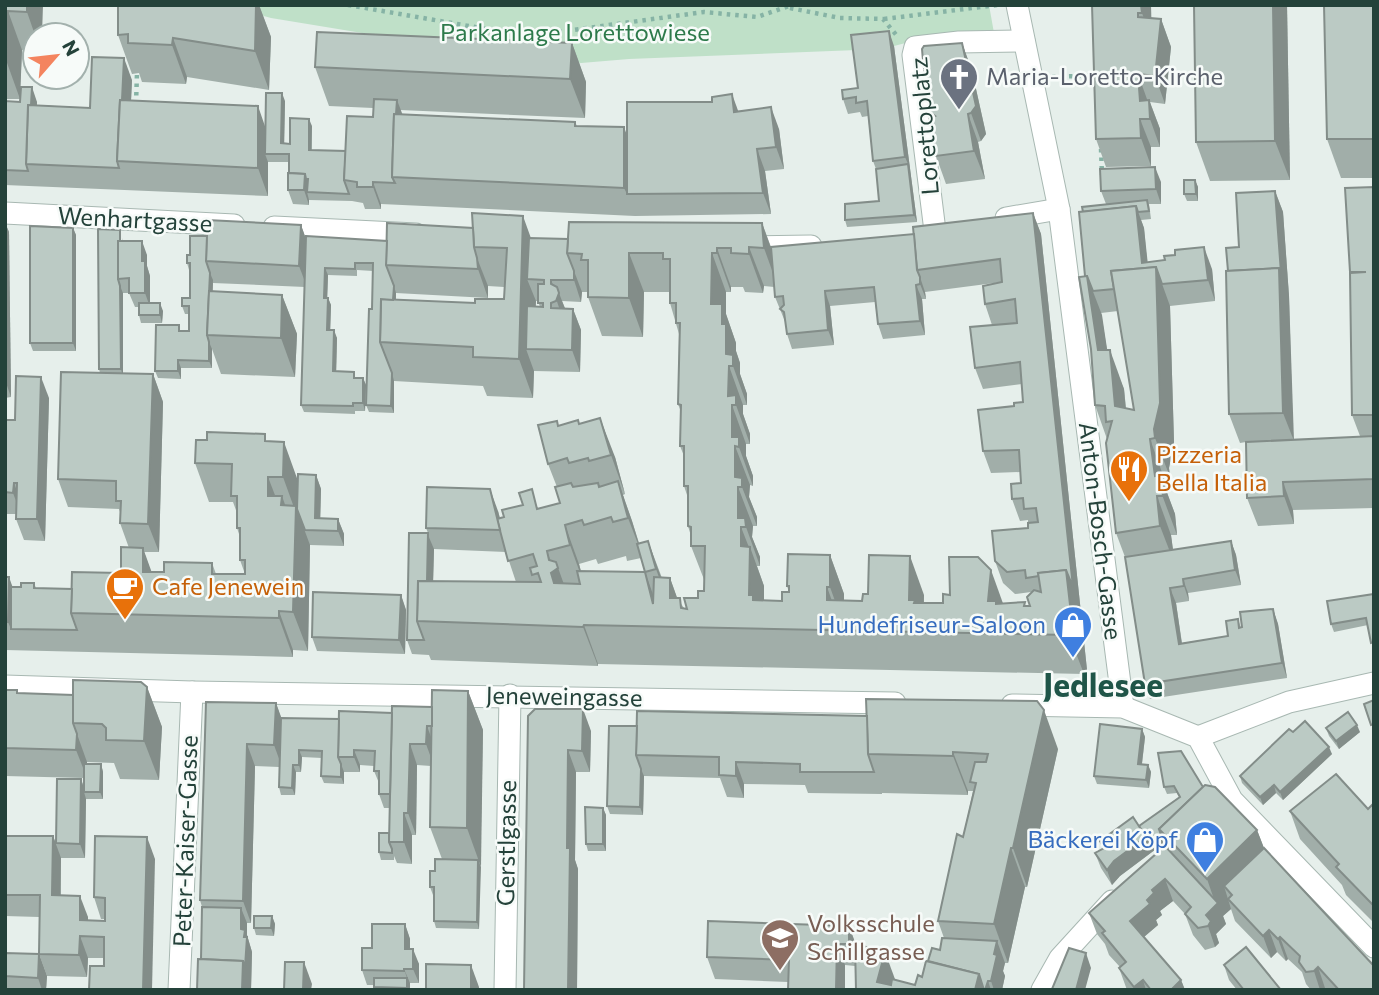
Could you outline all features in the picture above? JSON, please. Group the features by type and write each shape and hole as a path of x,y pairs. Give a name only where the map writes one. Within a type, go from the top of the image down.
{"street":[{"path":"980,223 1059,209 1017,5"},
{"name":"Lorettoplatz","path":"938,230 913,55 915,47 929,44 1024,41"},
{"name":"Anton-Bosch-Gasse","path":"1059,209 1123,707"},
{"name":"Wenhartgasse","path":"5,213 438,235"},
{"path":"721,247 825,244"},
{"path":"1198,737 1289,702 1374,683"},
{"name":"Jeneweingasse","path":"5,686 192,692 913,703"},
{"name":"Peter-Kaiser-Gasse","path":"179,990 192,692"},
{"name":"Gerstlgasse","path":"505,990 509,695"},
{"path":"996,705 1123,707 1198,737 1232,800 1374,947"},
{"path":"1212,816 1232,800"},
{"path":"1042,990 1060,958 1123,890"}],"path":[{"path":"348,5 492,30 551,33 704,12 757,17 791,6 840,18 883,19 997,5"},
{"path":"883,19 913,55"},
{"path":"135,114 137,73"},
{"path":"1031,79 1104,75"},
{"path":"1101,139 1102,176"}],"green space":[{"name":"Parkanlage Lorettowiese","path":"225,5 989,5 994,33 921,39 894,46 857,50 581,63 490,54 271,18"}],"building":[{"path":"5,5 27,5 27,12 8,11 6,60"},
{"path":"118,5 256,5 255,51 173,38 172,45 128,43 128,34 118,35"},
{"path":"1092,5 1141,5 1142,13 1138,13 1138,17 1161,19 1155,76 1138,74 1140,101 1149,100 1150,119 1140,119 1141,138 1096,139"},
{"path":"1194,5 1273,5 1275,141 1196,142"},
{"path":"1324,5 1374,5 1374,139 1327,139"},
{"path":"889,31 905,157 873,161 867,101 856,103 856,97 843,99 842,90 858,88 851,35"},
{"path":"317,32 572,43 570,79 315,67"},
{"name":"Maria-Loretto-Kirche","path":"962,43 976,106 968,114 974,151 936,156 929,118 935,116 930,112 922,49 924,46"},
{"path":"92,57 124,58 117,161 119,168 26,164 28,105 90,108"},
{"path":"21,87 21,91 32,91 31,105 28,105 28,171 5,170 5,101 20,102"},
{"path":"266,93 282,93 281,143 290,144 290,118 309,119 309,150 346,151 344,180 349,194 307,192 308,179 305,174 289,173 289,154 265,154"},
{"path":"732,94 734,112 771,107 776,147 757,149 763,193 627,194 627,102 712,102 712,97"},
{"path":"374,99 397,100 392,177 395,183 373,182 373,187 357,187 357,182 344,180 347,116 373,117"},
{"path":"120,100 258,106 258,168 117,161"},
{"path":"394,114 575,122 575,126 624,127 624,188 392,177"},
{"path":"908,164 914,215 845,220 845,204 879,201 876,169"},
{"path":"1155,167 1156,189 1101,191 1100,169"},
{"path":"288,173 305,174 304,190 288,190"},
{"path":"1184,180 1195,180 1196,194 1184,194"},
{"path":"1374,187 1374,415 1352,415 1350,273 1366,272 1350,272 1345,188"},
{"path":"1275,191 1281,273 1279,268 1228,271 1226,248 1239,247 1236,193"},
{"path":"1147,200 1149,211 1138,212 1136,206 1083,212 1082,207"},
{"path":"1136,206 1142,263 1165,260 1164,256 1175,255 1175,250 1204,247 1208,280 1162,284 1156,267 1111,271 1114,289 1093,291 1085,276 1079,212"},
{"path":"472,213 523,216 519,359 473,357 473,347 380,342 381,299 475,303 475,299 504,299 507,248 474,247"},
{"path":"1033,213 1073,587 1066,570 1038,573 1039,576 1026,578 1025,570 1007,572 995,561 992,531 1028,528 1028,523 1038,522 1036,508 1024,509 1023,498 1012,499 1011,484 1021,483 1019,450 983,451 978,410 1014,406 1014,403 1023,402 1020,362 975,368 970,327 1017,323 1015,299 985,304 983,286 1002,282 1000,259 917,270 913,227"},
{"path":"207,220 301,225 299,266 206,261"},
{"path":"569,222 762,223 764,248 749,247 749,254 731,253 731,248 717,248 717,253 712,253 711,304 722,304 722,324 726,324 726,354 733,355 733,366 729,366 728,396 736,395 736,405 732,405 732,437 739,437 739,447 735,446 735,477 742,478 742,487 738,487 738,518 745,518 746,527 741,527 741,546 750,547 749,595 753,595 753,600 782,601 782,592 789,592 788,554 830,555 830,587 827,587 827,600 862,601 863,594 868,594 869,555 910,556 909,600 915,600 914,603 943,603 943,594 950,595 949,557 978,557 991,570 988,601 996,601 996,604 1025,602 1024,606 1030,606 1027,597 1034,590 1041,592 1038,573 1066,570 1073,631 1069,635 583,627 417,621 418,581 541,582 538,573 532,575 530,568 537,566 533,554 508,561 497,519 504,517 502,510 523,505 519,493 532,489 537,509 560,503 555,487 571,483 573,487 598,483 599,487 618,481 628,518 613,522 611,517 584,525 582,520 565,525 570,545 547,551 549,560 556,562 558,568 551,573 554,583 580,584 577,571 645,572 653,604 654,577 670,578 670,598 680,598 681,608 687,609 684,598 698,598 698,591 704,591 705,546 691,546 691,527 688,526 688,486 684,486 684,446 680,446 681,405 678,404 680,323 676,323 676,303 670,303 670,259 663,259 663,253 629,253 629,298 588,297 588,260 581,260 582,254 567,253"},
{"path":"387,223 473,228 478,269 386,265"},
{"path":"30,226 73,228 73,343 30,343"},
{"path":"98,229 120,230 118,279 121,369 99,369"},
{"path":"914,234 920,277 920,284 916,285 920,321 878,324 874,287 825,291 828,330 787,334 784,312 780,309 784,305 783,296 775,297 771,247"},
{"path":"190,236 207,236 206,261 210,273 207,335 209,361 178,360 178,371 155,371 156,325 179,325 179,331 189,331 189,306 182,306 182,298 190,298 190,263 187,263 187,255 190,255"},
{"path":"306,236 387,241 386,265 394,286 393,300 381,299 380,342 392,373 391,406 366,405 373,263 355,263 355,269 325,268 327,330 334,330 333,371 354,372 354,378 363,378 363,403 353,403 353,406 301,405"},
{"path":"529,238 568,239 567,253 574,271 574,280 551,280 559,293 556,301 551,303 551,308 573,309 572,350 526,349 527,306 543,307 543,303 538,303 538,284 544,284 544,280 527,279"},
{"path":"118,241 142,241 145,293 129,293 129,278 118,279"},
{"path":"1156,267 1160,403 1154,429 1155,438 1150,439 1155,476 1160,475 1163,496 1157,496 1160,526 1116,533 1106,443 1112,421 1106,422 1105,406 1095,405 1091,349 1079,277 1087,276 1098,350 1110,350 1115,406 1134,410 1111,271"},
{"path":"1279,268 1283,413 1229,414 1226,271"},
{"path":"209,291 282,295 281,338 207,335"},
{"path":"139,303 160,303 160,315 139,315"},
{"path":"61,372 153,374 148,524 120,523 121,501 116,501 116,481 58,479"},
{"path":"16,376 41,377 37,519 16,519 17,483 14,483 13,493 5,492 5,420 15,420"},
{"path":"600,418 611,455 569,463 567,458 548,464 538,425 557,421 558,426 578,420 579,424"},
{"path":"207,432 265,434 265,441 284,442 283,477 268,477 268,496 282,496 281,505 296,506 293,612 279,611 279,618 71,613 72,572 121,573 121,547 143,548 143,572 164,572 164,562 212,563 212,574 245,574 245,560 240,560 237,496 231,496 232,464 195,463 196,440 207,440"},
{"path":"1374,436 1374,479 1283,482 1284,496 1247,498 1246,442"},
{"path":"298,474 316,475 315,518 338,519 338,531 305,530 297,509"},
{"path":"427,487 490,489 500,530 426,528"},
{"path":"409,533 428,533 427,581 418,581 417,621 424,640 407,640"},
{"path":"648,541 656,569 645,572 637,544"},
{"path":"1231,541 1235,570 1183,579 1184,586 1170,588 1179,644 1228,636 1226,621 1238,619 1239,628 1242,627 1240,612 1273,609 1282,663 1145,684 1125,557"},
{"path":"5,577 9,577 8,622 5,622"},
{"path":"21,583 34,583 34,588 72,589 71,613 77,630 11,629 11,587 21,587"},
{"path":"313,592 401,595 399,640 312,637"},
{"path":"1374,594 1374,642 1371,643 1366,618 1331,624 1327,601"},
{"path":"73,680 141,682 147,687 144,741 106,740 106,728 102,724 73,723"},
{"path":"5,690 17,690 17,693 73,695 76,750 5,748"},
{"path":"432,690 468,691 467,828 430,827"},
{"path":"866,699 1037,701 1044,710 994,924 938,921 957,834 963,837 976,783 970,782 975,762 986,762 988,754 868,754"},
{"path":"1374,700 1374,724 1371,725 1364,704"},
{"path":"206,702 276,703 274,745 247,744 243,901 200,900"},
{"path":"392,706 432,707 432,726 427,726 426,744 410,744 408,813 404,813 404,842 389,842"},
{"path":"535,709 583,709 582,751 568,750 568,990 524,990 528,716"},
{"path":"339,711 392,713 390,794 379,794 379,771 374,771 375,751 354,750 354,757 338,757"},
{"path":"637,711 867,716 868,754 874,772 800,772 800,764 736,762 736,776 719,775 719,757 636,755"},
{"path":"1348,712 1357,725 1336,741 1326,728"},
{"path":"281,718 339,719 338,757 341,777 321,776 322,751 299,750 299,765 293,765 292,788 279,787"},
{"path":"1305,721 1329,747 1280,792 1274,785 1260,797 1240,776 1289,729 1293,732"},
{"path":"1100,724 1142,729 1138,764 1148,765 1146,780 1094,776"},
{"path":"609,726 637,726 636,755 641,769 640,807 607,806"},
{"path":"1181,751 1203,787 1159,829 1161,835 1149,844 1139,826 1180,797 1174,786 1164,787 1158,753"},
{"path":"84,764 101,764 100,792 84,792"},
{"path":"1336,774 1368,809 1374,803 1374,906 1336,867 1339,864 1290,811"},
{"path":"57,779 81,779 80,844 56,843"},
{"path":"1205,785 1215,787 1257,830 1207,879 1159,829"},
{"path":"585,807 603,808 603,844 586,844"},
{"path":"1133,817 1146,837 1114,861 1107,870 1095,853 1104,848 1100,841"},
{"path":"379,833 389,833 392,853 379,852"},
{"path":"5,836 53,836 52,895 80,896 80,920 105,921 105,898 94,897 95,836 147,837 143,990 89,990 90,966 104,966 104,937 80,936 79,955 39,954 40,895 5,895"},
{"path":"1165,846 1218,903 1206,915 1211,921 1208,926 1198,928 1185,914 1191,907 1165,879 1152,890 1154,893 1147,900 1150,904 1130,921 1181,980 1171,990 1151,990 1143,980 1134,987 1119,968 1126,962 1089,913"},
{"path":"1264,848 1374,966 1374,990 1339,990 1318,967 1314,971 1306,972 1299,962 1300,956 1280,937 1278,939 1269,930 1263,936 1228,899 1232,895 1224,886"},
{"path":"435,859 478,860 477,922 434,921 434,887 430,887 430,871 435,871"},
{"path":"202,907 241,908 241,929 245,930 244,937 247,937 245,967 243,961 201,959"},
{"path":"254,916 272,916 271,928 254,928"},
{"path":"708,921 849,926 849,944 837,944 836,990 788,990 789,960 707,957"},
{"path":"372,924 405,924 405,949 413,949 413,969 362,970 362,948 372,948"},
{"path":"942,938 997,941 991,981 988,981 985,990 979,974 928,961 932,948 940,950"},
{"path":"855,944 885,952 877,982 891,985 892,979 915,985 918,975 922,977 926,961 979,974 975,990 856,990"},
{"path":"1246,947 1281,990 1244,990 1224,965"},
{"path":"1069,948 1086,953 1076,990 1052,989"},
{"path":"5,953 39,954 38,978 5,976"},
{"path":"198,959 243,961 242,990 197,990"},
{"path":"285,962 304,962 303,990 284,990"},
{"path":"426,964 471,965 471,990 426,990"},
{"path":"374,978 407,978 407,988 374,987"}],"place":[{"name":"Maria-Loretto-Kirche","path":"959,111"},
{"name":"Pizzeria Bella Italia","path":"1129,503"},
{"name":"Cafe Jenewein","path":"125,621"},
{"name":"Hundefriseur-Saloon","path":"1073,659"},
{"name":"Bäckerei Köpf","path":"1205,874"},
{"name":"Volksschule Schillgasse","path":"780,972"}],"district":[{"name":"Jedlesee","path":"1103,686"}]}
